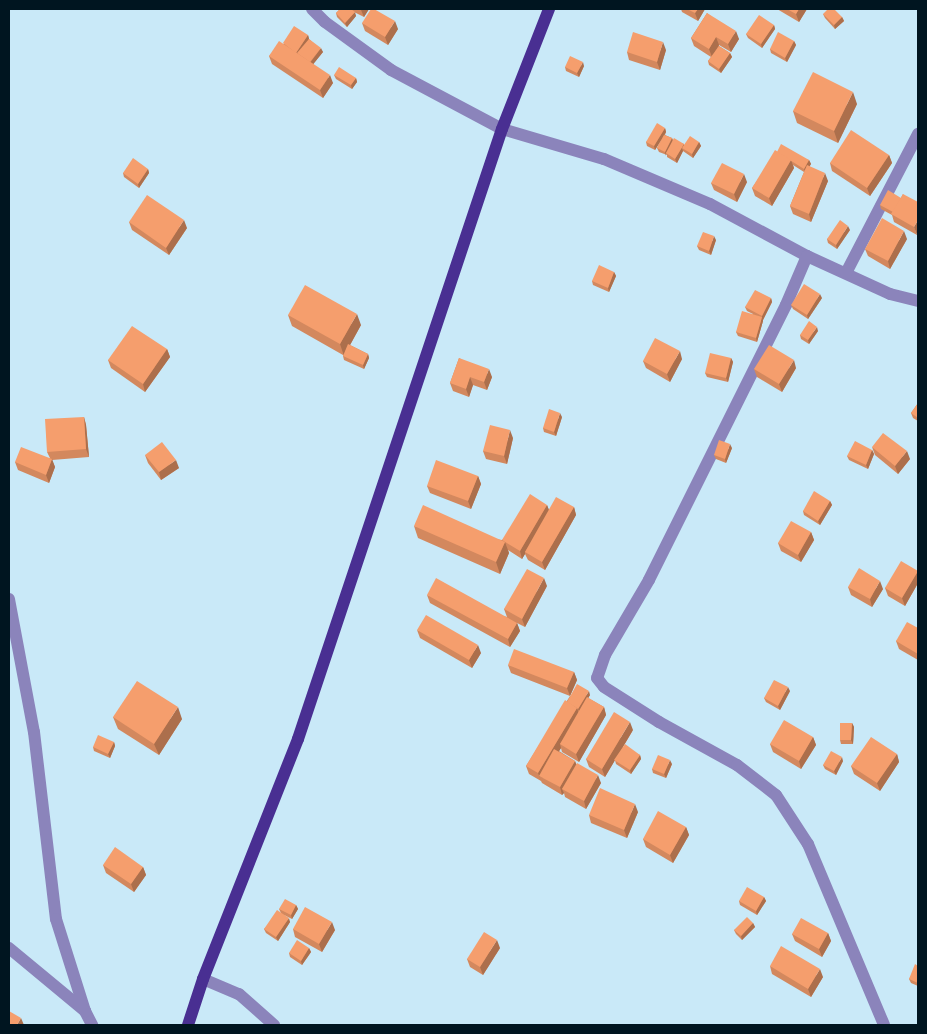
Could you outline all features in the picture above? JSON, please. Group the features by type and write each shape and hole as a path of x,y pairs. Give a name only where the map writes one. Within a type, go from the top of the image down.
{"main road":[{"path":"188,1025 203,979 298,738 502,128 549,9"}],"street":[{"path":"312,9 325,22 391,70 502,128 622,167 710,204 807,256 890,294 918,301"},
{"path":"846,274 918,134"},
{"path":"807,256 786,305 649,580 605,655 597,678 604,687 659,722 737,766 776,795 808,844 884,1025"},
{"path":"9,599 34,732 56,919 85,1011 92,1025"},
{"path":"9,948 85,1011"},
{"path":"203,979 239,994 274,1025"}],"building":[{"path":"340,9 351,9 355,12 345,23 336,13"},
{"path":"371,9 395,21 385,37 362,23"},
{"path":"687,9 698,9 695,13"},
{"path":"787,9 799,9 796,14"},
{"path":"828,9 834,9 842,17 834,25 823,14"},
{"path":"707,13 736,31 728,44 716,37 709,49 691,38"},
{"path":"759,15 774,25 761,44 746,34"},
{"path":"294,26 308,35 296,53 283,43"},
{"path":"633,32 663,42 657,62 627,52"},
{"path":"778,32 794,41 785,58 770,49"},
{"path":"309,39 321,48 310,62 297,53"},
{"path":"279,41 330,75 320,90 269,56"},
{"path":"719,46 730,53 719,69 708,61"},
{"path":"570,56 583,62 577,73 565,67"},
{"path":"339,67 356,78 351,85 334,75"},
{"path":"813,72 853,92 834,131 793,111"},
{"path":"657,123 665,128 654,146 646,142"},
{"path":"851,130 889,155 867,188 830,163"},
{"path":"664,135 672,138 665,152 657,148"},
{"path":"690,136 699,142 692,154 682,148"},
{"path":"674,138 684,144 675,159 666,153"},
{"path":"781,144 809,160 804,169 777,152"},
{"path":"775,150 791,160 769,198 752,188"},
{"path":"133,158 148,169 138,184 123,173"},
{"path":"722,163 744,174 734,194 711,183"},
{"path":"807,165 825,173 809,214 790,206"},
{"path":"888,190 901,198 893,212 880,205"},
{"path":"903,194 918,202 918,220 914,227 891,214"},
{"path":"147,195 184,220 166,248 129,222"},
{"path":"882,218 904,231 888,261 865,249"},
{"path":"840,220 848,226 836,245 827,239"},
{"path":"703,232 714,236 709,251 697,246"},
{"path":"599,265 614,272 608,288 592,281"},
{"path":"804,284 820,294 807,315 791,305"},
{"path":"305,285 357,314 340,344 288,315"},
{"path":"755,290 771,298 762,316 745,307"},
{"path":"742,311 762,317 756,338 736,332"},
{"path":"809,321 817,327 808,340 800,335"},
{"path":"132,326 167,349 143,384 108,360"},
{"path":"655,338 680,351 667,374 643,361"},
{"path":"348,344 368,354 363,365 343,356"},
{"path":"769,345 794,360 779,384 754,369"},
{"path":"710,353 731,358 726,378 705,373"},
{"path":"459,358 489,369 484,382 470,377 466,389 450,383"},
{"path":"918,403 918,418 911,413"},
{"path":"549,409 560,413 554,432 543,428"},
{"path":"84,417 86,449 47,452 45,419"},
{"path":"490,425 510,430 504,456 483,451"},
{"path":"883,433 907,451 895,466 872,447"},
{"path":"719,440 730,444 725,459 714,455"},
{"path":"855,441 872,450 866,465 847,456"},
{"path":"162,442 176,460 159,472 145,455"},
{"path":"21,447 52,459 46,475 15,462"},
{"path":"436,460 478,476 468,501 427,486"},
{"path":"814,491 830,501 818,521 803,511"},
{"path":"530,494 547,505 520,551 502,540"},
{"path":"556,497 574,507 542,562 525,552"},
{"path":"423,505 505,542 496,562 414,526"},
{"path":"791,521 811,532 798,555 778,543"},
{"path":"901,561 918,571 902,598 885,588"},
{"path":"859,568 880,581 870,599 848,587"},
{"path":"527,569 544,578 522,619 504,609"},
{"path":"436,578 517,623 508,639 427,595"},
{"path":"426,615 478,645 469,660 417,630"},
{"path":"907,622 918,628 918,654 896,641"},
{"path":"514,649 574,672 567,688 508,665"},
{"path":"774,680 788,687 778,706 764,698"},
{"path":"137,681 178,707 154,744 113,717"},
{"path":"577,684 589,691 578,709 567,702"},
{"path":"587,697 604,707 576,754 560,744"},
{"path":"565,700 577,708 538,773 526,766"},
{"path":"614,712 630,722 602,769 586,759"},
{"path":"784,720 813,737 799,761 770,744"},
{"path":"840,723 852,723 851,740 840,740"},
{"path":"98,735 114,742 108,754 93,747"},
{"path":"871,737 897,754 877,783 851,766"},
{"path":"625,744 640,755 630,770 614,760"},
{"path":"554,749 575,761 560,787 539,776"},
{"path":"831,751 842,757 834,771 823,765"},
{"path":"658,755 670,760 664,774 652,769"},
{"path":"577,763 598,775 584,801 562,789"},
{"path":"600,788 635,804 624,830 589,815"},
{"path":"658,811 686,827 670,855 643,839"},
{"path":"115,847 143,867 131,884 103,865"},
{"path":"747,887 764,897 756,911 739,901"},
{"path":"285,899 296,905 291,915 279,909"},
{"path":"305,907 332,922 319,944 293,929"},
{"path":"277,910 289,918 276,937 264,929"},
{"path":"747,917 753,923 741,936 734,930"},
{"path":"801,918 828,933 819,949 792,934"},
{"path":"484,932 497,940 480,967 467,959"},
{"path":"297,940 309,948 301,961 289,953"},
{"path":"781,946 820,969 808,989 770,966"},
{"path":"915,964 918,966 918,983 909,979"},
{"path":"9,1011 21,1018 17,1025 9,1025"}]}
